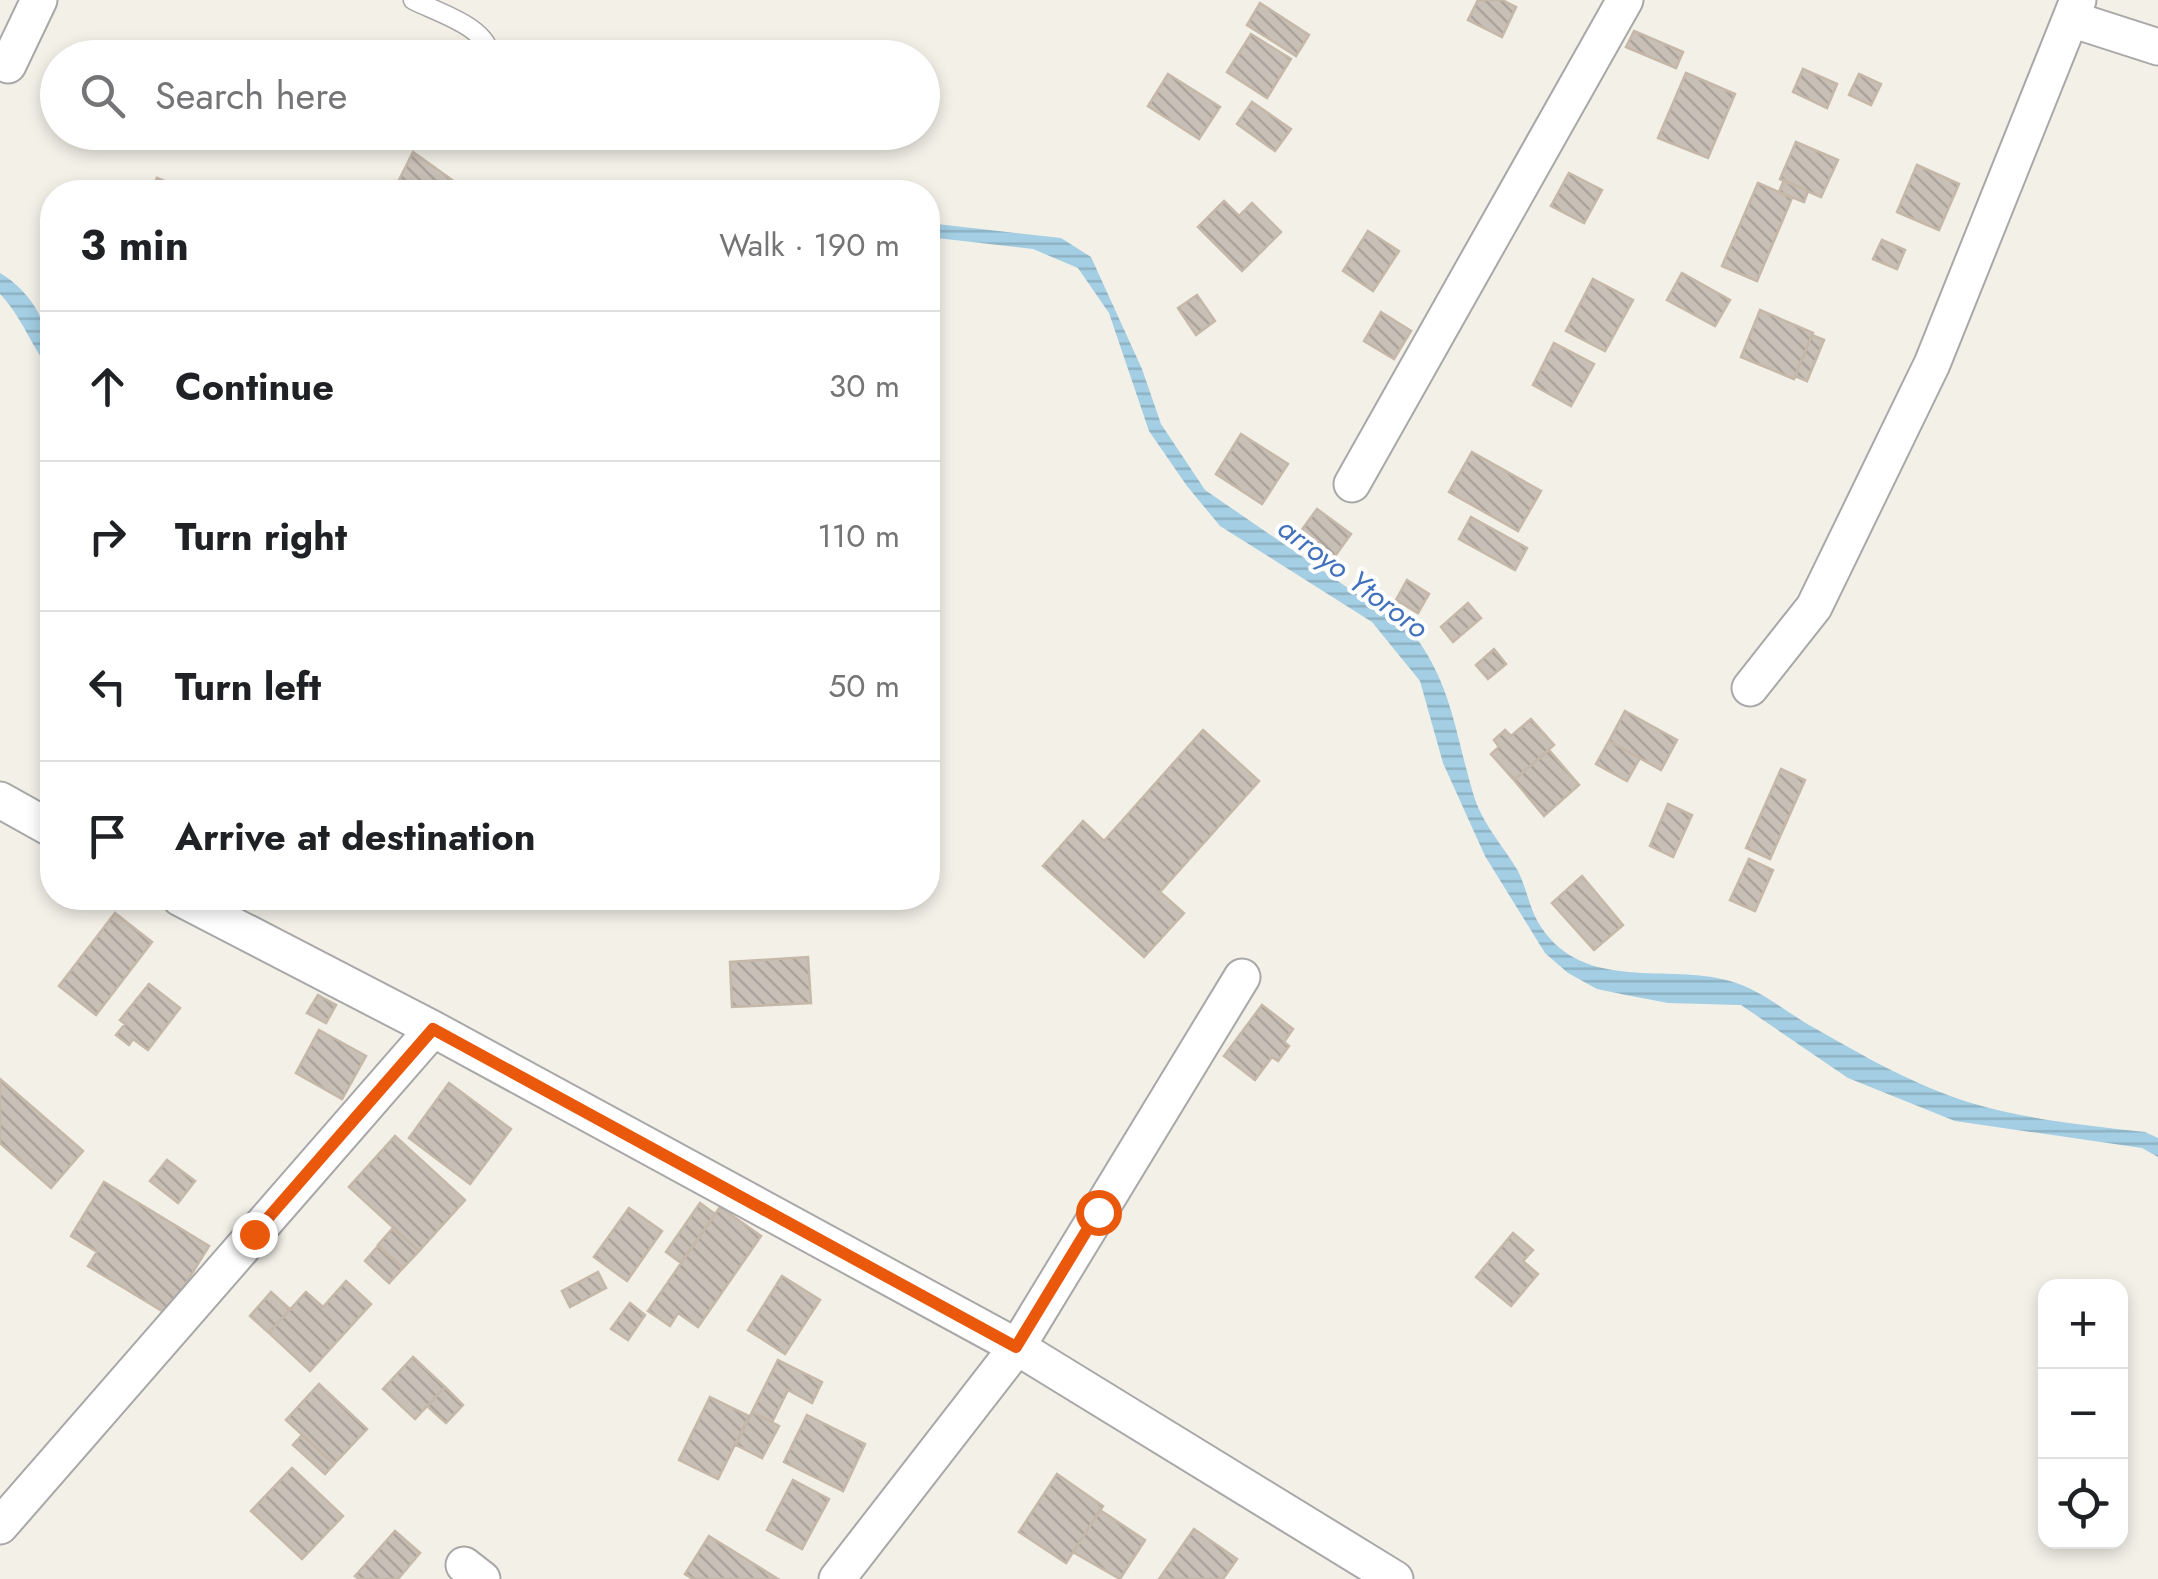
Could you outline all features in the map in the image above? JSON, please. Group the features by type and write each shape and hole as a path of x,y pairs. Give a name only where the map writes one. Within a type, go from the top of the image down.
{"street":[{"path":"8,65 39,0"},
{"path":"1352,484 1625,0"},
{"path":"1750,688 1814,607 1932,364 2074,10 2158,47"},
{"path":"0,800 40,822"},
{"path":"214,910 1016,1347 1377,1575"},
{"path":"837,1579 1016,1347 1242,976"},
{"path":"0,1526 433,1029"}],"lane":[{"path":"413,0 478,33 484,40"}],"water":[{"path":"940,224 1061,238 1091,257 1142,369 1161,424 1205,490 1412,632 1444,690 1477,804 1518,871 1537,921 1559,948 1580,961 1604,968 1730,981 1930,1088 2008,1113 2145,1132 2158,1138 2158,1157 2142,1148 1955,1121 1848,1078 1741,1005 1668,1003 1597,989 1568,973 1545,953 1485,856 1443,763 1420,681 1372,622 1220,526 1149,431 1109,313 1078,268 1033,249 940,238"},
{"path":"0,273 23,292 40,315 40,356 15,313 0,294"}],"building":[{"path":"1478,0 1502,0 1516,7 1502,37 1468,20"},
{"path":"1260,3 1309,35 1296,56 1247,25"},
{"path":"1634,31 1683,52 1676,68 1626,47"},
{"path":"1251,34 1291,59 1267,98 1227,72"},
{"path":"1803,69 1837,84 1827,108 1793,92"},
{"path":"1686,73 1735,94 1708,158 1658,138"},
{"path":"1168,74 1220,107 1199,139 1148,106"},
{"path":"1859,74 1881,84 1871,105 1849,95"},
{"path":"1252,102 1291,129 1275,151 1237,124"},
{"path":"1796,142 1838,160 1821,197 1780,179"},
{"path":"413,152 452,180 399,180"},
{"path":"1917,165 1959,184 1939,230 1897,212"},
{"path":"1569,173 1602,190 1584,223 1551,206"},
{"path":"1784,180 1808,191 1804,202 1779,192"},
{"path":"1758,183 1792,198 1757,281 1722,266"},
{"path":"1224,201 1239,216 1252,203 1281,232 1242,271 1198,227"},
{"path":"1368,231 1399,251 1373,291 1343,271"},
{"path":"1882,240 1905,250 1897,269 1873,259"},
{"path":"1682,273 1730,300 1715,326 1667,300"},
{"path":"1593,279 1633,300 1605,351 1566,331"},
{"path":"1197,295 1215,321 1196,335 1178,308"},
{"path":"1760,310 1813,333 1794,379 1741,357"},
{"path":"1381,312 1411,331 1394,359 1364,341"},
{"path":"1812,335 1824,340 1807,381 1795,376"},
{"path":"1554,343 1594,364 1571,406 1533,385"},
{"path":"1241,434 1288,464 1262,504 1216,474"},
{"path":"1472,452 1541,491 1518,531 1449,492"},
{"path":"1317,509 1351,534 1335,556 1301,531"},
{"path":"1471,517 1527,548 1515,570 1459,539"},
{"path":"1407,580 1429,594 1418,613 1396,600"},
{"path":"1468,603 1481,618 1453,642 1441,627"},
{"path":"1494,649 1506,664 1488,679 1476,665"},
{"path":"1625,711 1677,740 1661,770 1609,741"},
{"path":"1531,719 1554,745 1514,780 1491,754 1499,747 1494,740 1505,730 1511,736"},
{"path":"1203,730 1259,781 1160,892 1184,913 1144,957 1043,866 1083,821 1104,841"},
{"path":"1609,741 1640,758 1627,781 1596,764"},
{"path":"1549,750 1579,785 1544,816 1514,780"},
{"path":"1781,769 1805,780 1770,859 1746,848"},
{"path":"1668,804 1692,815 1673,857 1650,846"},
{"path":"1749,859 1773,870 1755,911 1730,900"},
{"path":"1582,876 1623,925 1594,950 1552,903"},
{"path":"115,913 152,942 96,1015 59,986"},
{"path":"808,957 811,1003 732,1007 730,962"},
{"path":"149,984 180,1008 148,1050 133,1039 129,1045 116,1035 125,1024 120,1020"},
{"path":"318,995 336,1005 326,1023 307,1013"},
{"path":"1262,1005 1293,1029 1284,1042 1289,1046 1278,1061 1272,1057 1255,1080 1224,1056"},
{"path":"319,1030 366,1056 342,1099 296,1073"},
{"path":"0,1079 83,1151 51,1188 0,1143"},
{"path":"449,1083 511,1129 470,1184 409,1138"},
{"path":"395,1136 465,1200 419,1251 349,1187"},
{"path":"167,1160 195,1181 178,1203 150,1181"},
{"path":"104,1182 209,1246 167,1314 88,1266 97,1252 71,1236"},
{"path":"700,1203 715,1214 681,1263 666,1252"},
{"path":"720,1207 761,1236 698,1327 678,1313 670,1326 648,1311"},
{"path":"629,1208 662,1231 627,1281 594,1257"},
{"path":"393,1228 419,1251 403,1268 378,1245"},
{"path":"1513,1233 1533,1250 1523,1261 1538,1274 1511,1306 1476,1277"},
{"path":"378,1246 403,1268 389,1283 365,1261"},
{"path":"598,1272 606,1288 570,1307 562,1291"},
{"path":"782,1276 820,1300 785,1354 748,1330"},
{"path":"346,1281 371,1304 310,1371 269,1333 306,1292 323,1307"},
{"path":"271,1292 290,1309 269,1333 250,1316"},
{"path":"630,1303 645,1315 628,1340 611,1329"},
{"path":"413,1357 445,1387 415,1419 383,1389"},
{"path":"778,1360 822,1382 812,1403 788,1390 772,1422 752,1412"},
{"path":"319,1384 367,1429 334,1464 286,1420"},
{"path":"445,1387 463,1405 446,1423 427,1406"},
{"path":"710,1397 749,1416 718,1479 679,1460"},
{"path":"752,1412 779,1426 762,1458 736,1445"},
{"path":"807,1415 865,1444 843,1491 784,1462"},
{"path":"302,1435 334,1464 325,1474 293,1445"},
{"path":"292,1468 343,1516 302,1559 251,1511"},
{"path":"1057,1474 1103,1506 1066,1563 1019,1532"},
{"path":"793,1480 829,1499 802,1549 767,1530"},
{"path":"1100,1510 1145,1540 1120,1579 1073,1552"},
{"path":"1194,1529 1237,1559 1223,1579 1159,1579"},
{"path":"395,1531 420,1553 398,1579 355,1576"},
{"path":"709,1536 778,1579 693,1579 685,1574"}],"route":[{"path":"254,1234 433,1029 1016,1347 1098,1212"}],"water label":[{"name":"arroyo Ytororo","path":"1353,578"}]}
